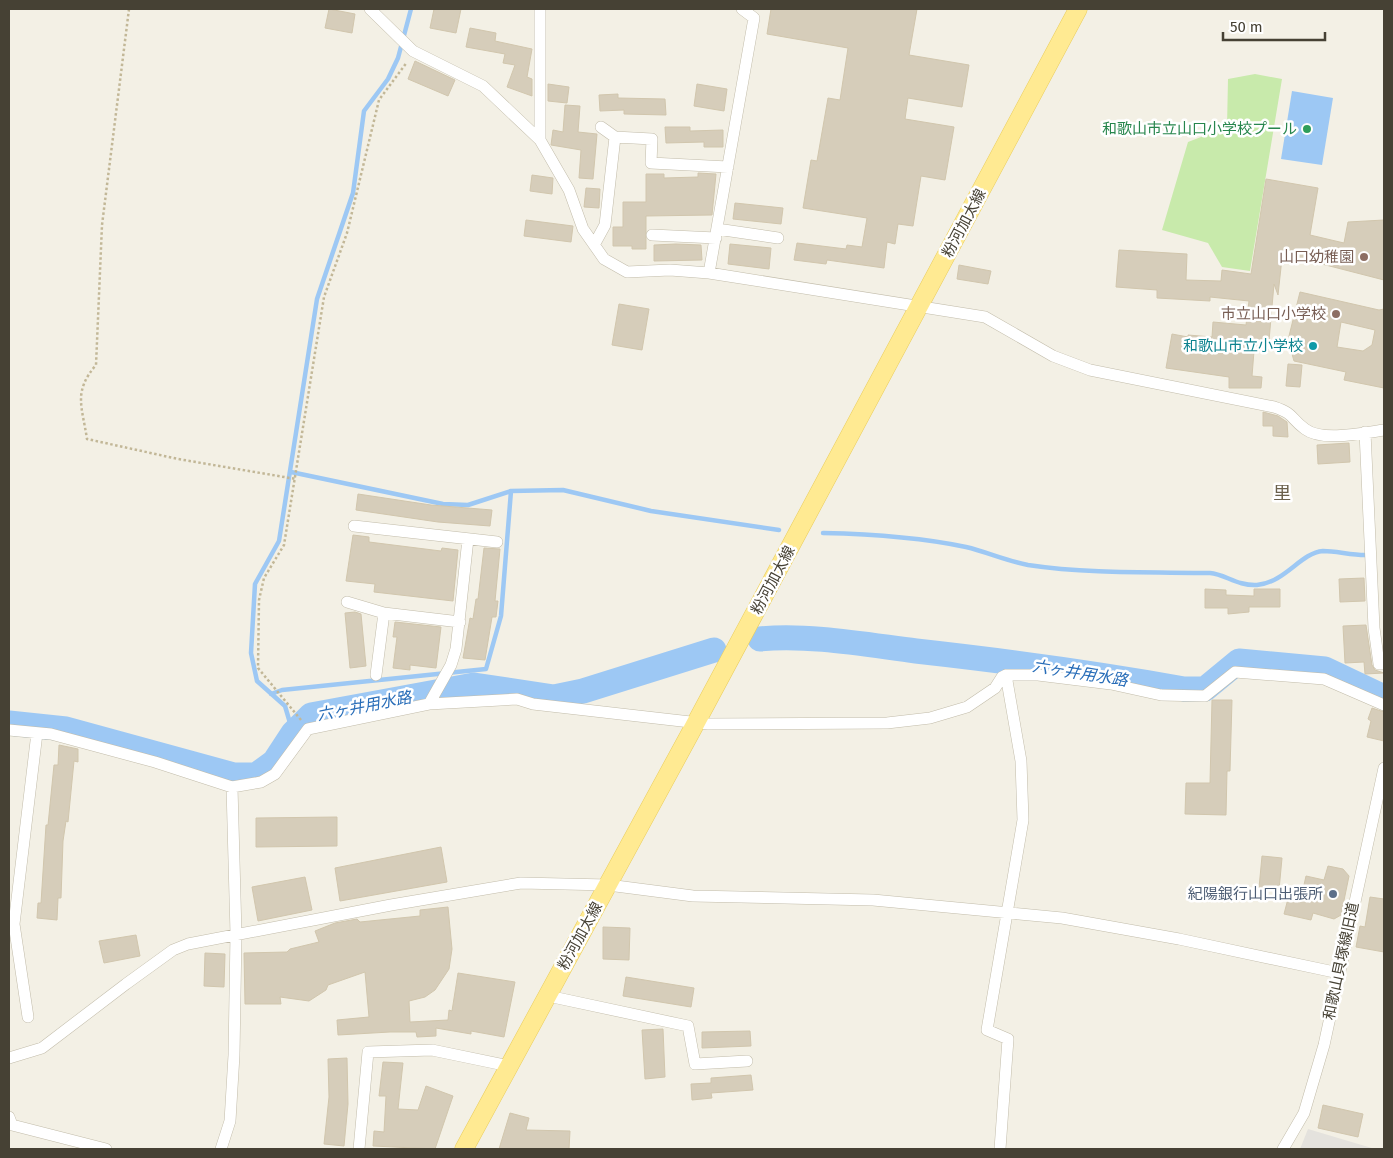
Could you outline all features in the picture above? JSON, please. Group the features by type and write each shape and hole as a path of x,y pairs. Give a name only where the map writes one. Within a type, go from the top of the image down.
{"main road":[{"name":"粉河加太線","path":"464,1149 696,724 1078,9"}],"street":[{"path":"370,9 413,51 483,86 540,140 569,190 583,229 604,259 627,272 670,270 710,273 985,317 1052,356 1090,370 1274,406 1290,412 1304,429 1319,436 1384,430"},
{"path":"540,9 540,140"},
{"path":"710,273 754,18 742,9"},
{"path":"601,127 615,137 652,139 651,163 728,167"},
{"path":"594,245 605,225 615,137"},
{"path":"652,235 716,234 778,238"},
{"path":"1365,432 1374,628 1378,664 1384,664"},
{"path":"354,526 497,542"},
{"path":"429,704 451,665 456,649 468,539"},
{"path":"347,602 384,613 460,622"},
{"path":"376,675 384,613"},
{"path":"9,730 51,734 155,762 232,787 261,782 275,774 308,729 429,704 517,699 533,704 696,724 742,726 877,724 930,718 967,707 983,698 1006,675 1038,675 1110,684 1161,695 1205,696 1235,672 1252,672 1324,679 1384,705"},
{"path":"1000,1149 1008,1039 988,1030 1009,914 1023,820 1021,761 1006,675"},
{"path":"28,1017 14,924 37,732"},
{"name":"和歌山貝塚線旧道","path":"1283,1149 1304,1113 1324,1046 1338,973 1384,768"},
{"path":"222,1149 230,1121 236,934 232,787"},
{"path":"9,1058 42,1048 76,1019 173,950 188,944 391,904 521,883 608,885 693,896 872,900 1062,918 1179,939 1338,973"},
{"path":"548,996 688,1026 695,1064 747,1061"},
{"path":"359,1149 368,1052 432,1050 509,1066"},
{"path":"9,1116 12,1125 106,1149"}],"path":[{"path":"129,9 102,225 96,365 86,377 80,391 87,439 178,459 296,479"},
{"path":"308,729 258,668 259,600 264,578 284,545 296,479 306,398 324,297 347,232 380,100 413,51"}],"green space":[{"path":"1255,74 1282,79 1250,271 1222,267 1208,243 1162,230 1188,142 1227,127 1228,79"}],"shaded area":[{"path":"1308,1129 1375,1149 1300,1149"}],"water":[{"name":"和歌山市立山口小学校プール","path":"1292,91 1333,98 1322,165 1281,159"}],"building":[{"path":"329,9 355,14 352,33 325,28"},
{"path":"434,9 461,9 456,33 430,28"},
{"path":"771,9 917,9 909,55 969,65 962,107 908,98 905,119 954,127 945,180 921,176 913,226 898,224 895,244 887,242 884,268 827,260 826,264 794,260 797,243 846,249 847,245 862,247 867,218 803,208 811,160 817,161 828,98 840,100 848,48 767,34"},
{"path":"470,28 496,33 495,41 532,49 527,77 532,79 532,96 507,87 515,65 503,63 505,54 466,47"},
{"path":"415,61 455,80 448,96 408,79"},
{"path":"548,84 569,87 567,103 548,101"},
{"path":"697,84 727,89 724,111 694,106"},
{"path":"618,94 618,98 665,99 666,115 624,114 624,110 600,111 599,95"},
{"path":"565,105 580,106 578,132 597,134 593,179 579,178 581,150 551,145 553,130 563,132"},
{"path":"665,127 690,127 690,131 723,130 723,147 704,147 704,142 666,143"},
{"path":"698,173 716,174 712,215 646,216 646,249 632,249 632,246 613,246 613,227 623,227 623,202 646,202 646,174 664,174 664,178 698,177"},
{"path":"532,175 553,178 552,194 530,191"},
{"path":"1266,179 1318,188 1310,235 1344,243 1348,222 1384,220 1384,280 1318,263 1282,258 1278,295 1274,284 1268,352 1254,351 1252,376 1262,377 1261,388 1229,388 1229,377 1166,368 1172,334 1188,337 1188,335 1212,337 1213,322 1246,325 1249,301 1210,297 1210,301 1157,298 1157,290 1116,287 1119,250 1187,254 1186,280 1221,281 1222,270 1251,274"},
{"path":"586,188 600,189 599,208 584,207"},
{"path":"735,203 783,208 781,224 733,219"},
{"path":"526,220 573,226 571,242 524,236"},
{"path":"730,244 771,248 769,269 728,264"},
{"path":"654,245 701,245 702,260 654,261"},
{"path":"959,265 991,271 988,284 957,279"},
{"name":"和歌山市立小学校","path":"1300,292 1379,310 1384,309 1384,388 1344,380 1346,372 1294,361 1288,340","holes":["1341,322 1375,330 1372,345 1363,351 1337,347"]},
{"path":"619,304 649,309 642,350 612,345"},
{"path":"1288,364 1302,365 1300,387 1286,386"},
{"path":"1263,412 1278,416 1287,422 1288,437 1273,436 1273,426 1263,426"},
{"path":"1349,443 1350,462 1318,464 1317,445"},
{"path":"358,494 431,505 492,510 490,526 438,522 356,510"},
{"path":"353,535 369,537 369,542 441,551 442,548 458,550 453,601 374,592 375,584 346,581"},
{"path":"484,548 500,549 495,601 498,601 496,617 492,617 485,660 463,658 470,618 473,619 476,599 478,599"},
{"path":"1364,578 1365,601 1340,602 1339,579"},
{"path":"1205,589 1226,590 1226,595 1254,596 1254,589 1280,589 1280,607 1249,607 1249,612 1228,614 1228,608 1205,608"},
{"path":"355,612 361,614 366,666 350,668 345,613"},
{"path":"395,622 441,627 436,668 410,665 410,670 393,668 397,637 393,637"},
{"path":"1366,625 1372,665 1375,670 1384,673 1365,674 1364,662 1345,663 1343,626"},
{"path":"1212,700 1232,700 1230,771 1227,771 1226,815 1185,814 1186,783 1210,783"},
{"path":"1372,708 1384,712 1384,741 1367,737 1371,721 1368,719"},
{"path":"59,745 78,749 78,762 74,761 68,822 66,821 63,841 61,898 58,898 57,920 37,918 38,903 41,903 46,825 48,825 54,765 58,765"},
{"path":"337,817 337,846 256,847 256,818"},
{"path":"441,847 447,882 340,901 335,868"},
{"path":"1262,856 1282,858 1279,890 1259,888"},
{"path":"1328,866 1343,869 1349,876 1341,915 1334,919 1313,913 1311,920 1284,914 1289,895 1301,898 1306,876 1324,880"},
{"path":"305,877 312,910 258,921 252,887"},
{"path":"1370,897 1384,899 1384,952 1356,947 1360,926 1365,927"},
{"path":"448,907 452,949 449,969 435,990 425,997 409,1001 410,1022 448,1020 449,1010 452,1011 458,973 515,982 504,1037 471,1031 471,1034 436,1028 436,1036 417,1037 416,1032 338,1035 337,1020 369,1017 365,972 328,985 326,990 309,1001 280,997 281,1004 245,1004 244,953 287,952 290,949 319,942 315,931 335,923 357,919 360,922 420,916 420,910"},
{"path":"603,927 630,928 629,960 603,959"},
{"path":"136,935 140,956 104,963 99,941"},
{"path":"205,953 225,954 224,987 204,986"},
{"path":"626,977 694,988 691,1007 623,996"},
{"path":"663,1029 665,1077 645,1079 642,1030"},
{"path":"750,1031 751,1046 702,1048 702,1032"},
{"path":"347,1058 348,1104 344,1146 324,1144 329,1097 328,1059"},
{"path":"383,1062 403,1063 398,1109 418,1110 426,1086 453,1096 435,1149 373,1146 374,1131 384,1132 386,1096 379,1096"},
{"path":"751,1075 753,1090 711,1093 712,1098 692,1100 691,1084 711,1083 711,1078"},
{"path":"1323,1105 1363,1114 1358,1137 1318,1128"},
{"path":"510,1113 529,1118 526,1130 570,1131 569,1149 499,1149"}],"waterway":[{"path":"293,733 285,706 257,681 251,653 255,584 279,541 317,299 353,193 364,111 388,79 398,58 411,9"},
{"path":"291,472 443,504 468,505 511,491 563,490 651,511 779,530"},
{"path":"271,694 282,690 486,669 501,616 511,491"},
{"path":"823,533 913,538 966,547 1020,563 1050,568 1119,572 1210,573 1250,585 1267,583 1276,579 1315,553 1328,551 1365,555"},
{"name":"六ヶ井用水路","path":"760,639 798,638 858,643 1050,668 1184,689 1205,689 1239,661 1325,669 1384,697"},
{"name":"六ヶ井用水路","path":"9,723 66,729 234,775 256,775 274,762 293,733 311,715 474,685 554,697 583,691 714,650"}],"place":[{"name":"和歌山市立山口小学校プール","path":"1307,129"},
{"name":"山口幼稚園","path":"1364,257"},
{"name":"市立山口小学校","path":"1336,314"},
{"name":"和歌山市立小学校","path":"1313,346"},
{"name":"紀陽銀行山口出張所","path":"1333,894"}],"district":[{"name":"里","path":"1282,493"}]}
